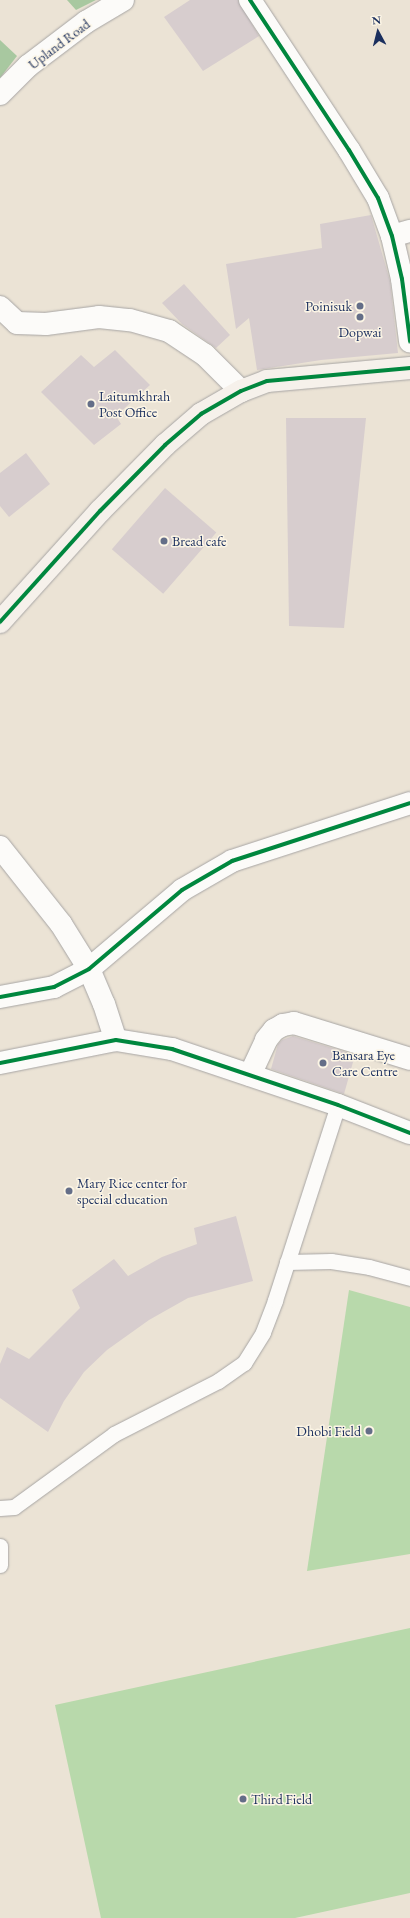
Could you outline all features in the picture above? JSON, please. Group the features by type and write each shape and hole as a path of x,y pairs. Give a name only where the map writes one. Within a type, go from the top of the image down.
{"street":[{"name":"Upland Road","path":"0,94 28,66 86,22 123,0"},
{"path":"250,0 349,150 401,234 402,278 410,341"},
{"path":"0,307 17,324 46,324 99,317 130,320 169,331 205,356 241,391"},
{"path":"0,622 100,511 165,445 201,414 241,391 267,381 410,368"},
{"path":"0,997 54,987 89,969 182,890 232,861 410,803"},
{"path":"0,847 61,924 89,969 104,1004 116,1040"},
{"path":"250,1075 266,1040 274,1030 283,1025 294,1023 410,1059"},
{"path":"0,1063 116,1040 172,1049 338,1105 410,1132"}],"lane":[{"path":"0,1508 14,1507 114,1434 218,1381 244,1363 263,1332 338,1105"},
{"path":"287,1262 332,1262 369,1267 410,1278"},
{"path":"0,1546 0,1565"}],"green space":[{"path":"67,0 96,0 76,10"},
{"path":"0,40 17,56 0,78"},
{"name":"Dhobi Field","path":"349,1290 410,1307 410,1554 307,1571"},
{"name":"Third Field","path":"410,1628 410,1893 295,1918 101,1918 55,1705"}],"building":[{"path":"190,0 238,0 259,36 203,71 164,17"},
{"path":"371,215 390,281 398,353 321,360 257,370 249,318 236,329 226,264 322,248 320,224"},
{"path":"184,284 230,335 216,348 182,324 162,303"},
{"name":"Laitumkhrah Post Office","path":"115,350 150,385 116,416 121,424 94,445 41,392 81,355 94,367"},
{"path":"286,418 366,418 344,628 289,626"},
{"path":"26,453 50,484 9,517 0,506 0,473"},
{"name":"Bread cafe","path":"165,488 216,533 163,594 112,549"},
{"path":"293,1036 355,1055 344,1094 271,1069 278,1044 282,1040"},
{"path":"236,1216 253,1281 188,1298 149,1320 107,1350 84,1372 64,1401 48,1432 0,1398 0,1364 7,1347 29,1359 80,1308 72,1290 114,1259 128,1276 162,1257 197,1244 194,1228"}],"cycle path":[{"path":"250,0 349,150 378,198 392,236 402,279 410,341"},
{"path":"0,622 100,511 165,445 201,414 241,391 267,381 410,368"},
{"path":"0,997 54,987 89,969 182,890 232,861 410,803"},
{"path":"0,1063 116,1040 172,1049 338,1105 410,1133"}],"place":[{"name":"Poinisuk","path":"360,306"},
{"name":"Dopwai","path":"360,317"},
{"name":"Laitumkhrah Post Office","path":"91,404"},
{"name":"Bread cafe","path":"164,541"},
{"name":"Bansara Eye Care Centre","path":"323,1063"},
{"name":"Mary Rice center for special education","path":"69,1191"},
{"name":"Dhobi Field","path":"369,1431"},
{"name":"Third Field","path":"243,1799"}]}
